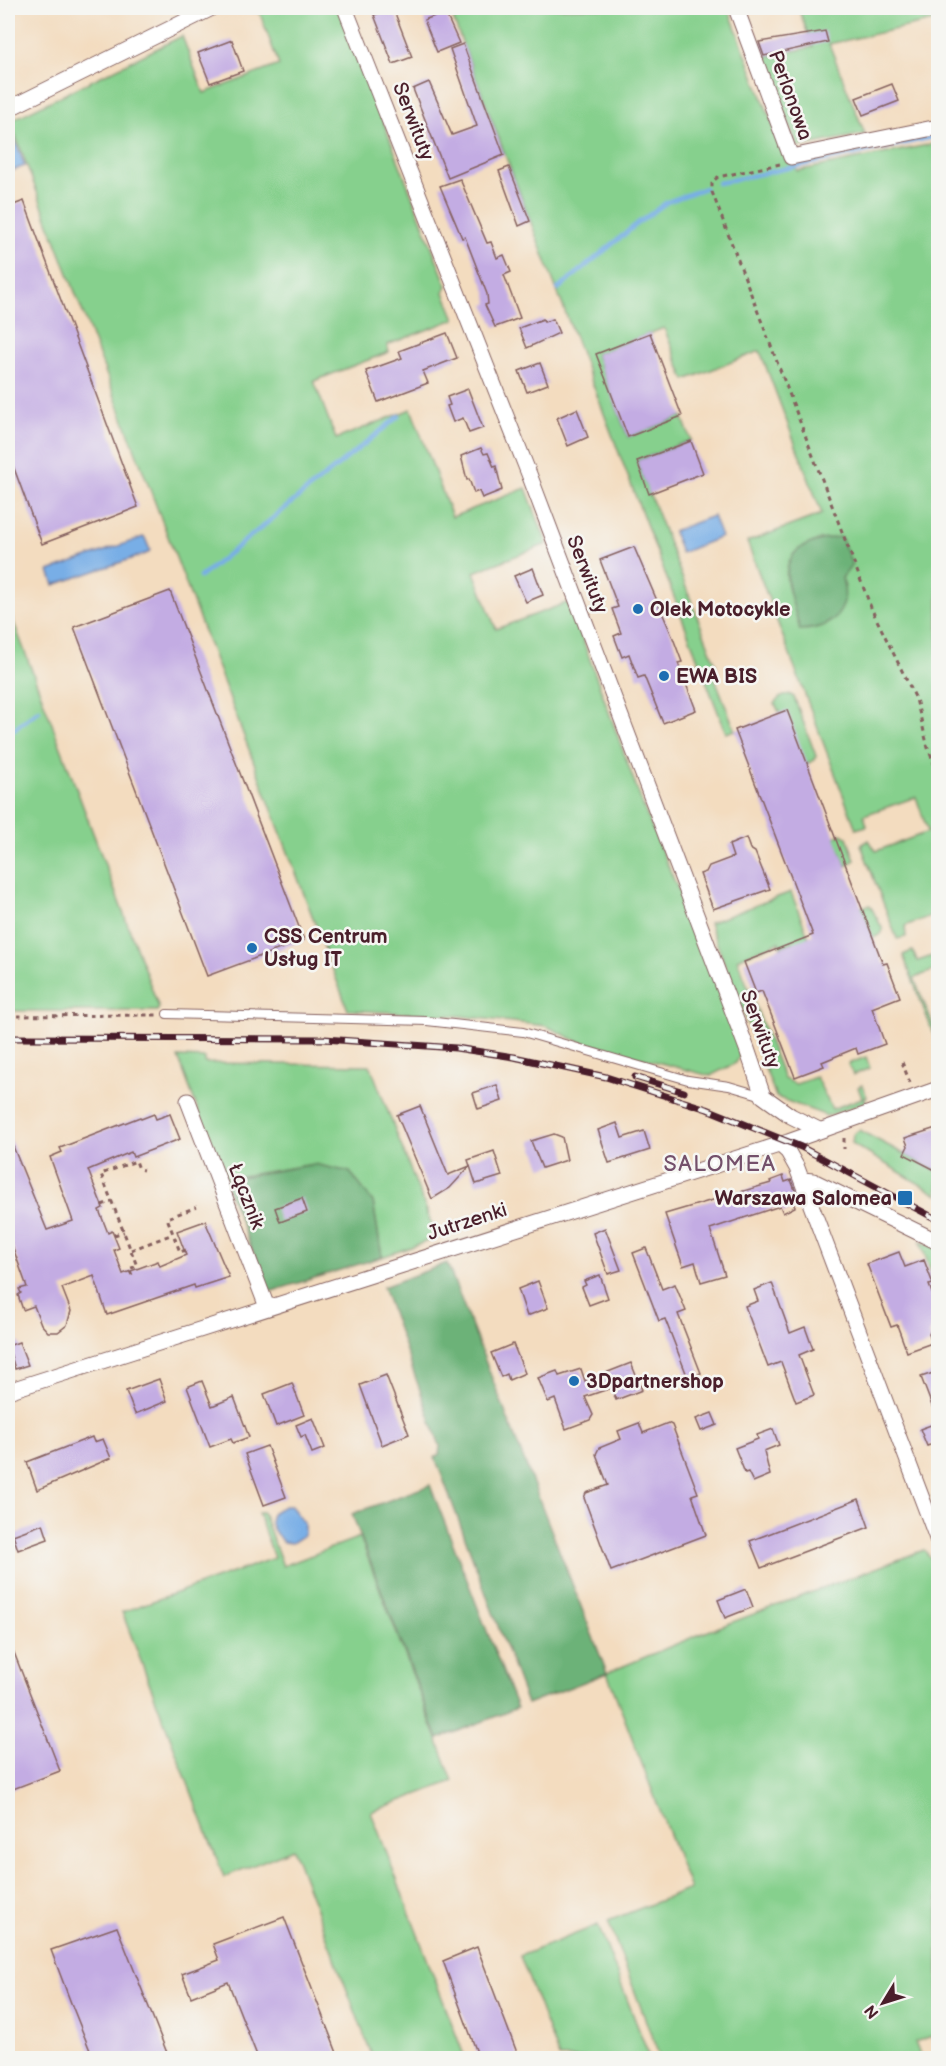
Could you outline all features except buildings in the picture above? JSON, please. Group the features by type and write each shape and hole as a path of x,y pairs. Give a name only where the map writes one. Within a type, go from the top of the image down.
{"street":[{"path":"8,109 212,8"},
{"name":"Serwituty","path":"345,8 529,474 763,1096 791,1116 819,1130"},
{"name":"Perlonowa","path":"736,8 791,157 939,127"},
{"name":"Jutrzenki","path":"8,1391 779,1144 939,1089"},
{"name":"Łącznik","path":"188,1101 267,1307"},
{"path":"779,1144 788,1152 802,1180 939,1541"},
{"path":"802,1180 813,1181 939,1242"}],"lane":[{"path":"167,1014 427,1021 496,1027 523,1032 688,1080 729,1086 763,1096"}],"path":[{"path":"791,157 779,165 718,177 712,182 712,192 872,610 915,699 928,748 939,774"},
{"path":"8,1016 167,1014"},
{"path":"902,1062 909,1082"},
{"path":"841,1132 846,1144 844,1149"},
{"path":"132,1275 129,1269 137,1266 101,1174 136,1161 139,1169 143,1170"},
{"path":"102,1204 111,1201"},
{"path":"186,1250 180,1252 167,1218 197,1207"},
{"path":"114,1235 124,1232"},
{"path":"131,1250 173,1234"}],"green space":[{"path":"252,8 339,8 447,286 444,292 455,319 387,345 389,352 314,381 336,439 411,409 452,517 526,488 547,544 474,572 496,629 569,602 645,811 715,977 741,1054 736,1063 710,1076 577,1041 546,1026 460,1016 348,1010 10,121 182,36 204,93 279,65 259,11 254,12"},
{"path":"449,8 728,8 787,162 793,161 797,171 938,143 938,913 905,926 906,937 897,939 861,845 869,840 876,851 928,832 916,797 864,815 867,826 856,829 747,542 822,514 760,351 685,380 664,328 596,354 628,437 682,416 691,440 637,461 716,665 711,668 735,730 726,733","holes":["821,539 844,572 842,578 845,587 800,630 786,576 793,555"]},
{"path":"798,8 938,8 938,20 829,44 865,134 798,147 763,57 813,47"},
{"path":"841,537 852,565 842,578 844,600 841,609 830,622 811,629 800,630 788,582 787,570 790,559 797,551 809,544"},
{"path":"8,607 159,1008 157,1011 8,1011"},
{"path":"789,694 794,697 816,756 815,760 806,764 775,704 779,698"},
{"path":"842,834 847,837 855,860 846,866 834,837"},
{"path":"791,892 814,951 799,957 793,942 781,947 779,942 737,959 784,1079 796,1084 816,1077 832,1109 862,1098 858,1087 862,1085 867,1097 866,1102 827,1116 776,1097 709,923"},
{"path":"870,905 883,930 881,934 873,938 861,907"},
{"path":"912,951 918,961 938,954 938,969 914,978 938,1037 938,1046 903,955"},
{"path":"178,1057 205,1058 205,1063 370,1065 437,1238 382,1257 373,1202 314,1164 224,1179"},
{"path":"866,1057 870,1068 853,1075 848,1064"},
{"path":"859,1130 938,1172 938,1195 852,1144 853,1135"},
{"path":"314,1164 350,1172 373,1202 382,1257 269,1292 224,1180"},
{"path":"920,1242 938,1247 938,1290"},
{"path":"447,1263 607,1673 527,1704 435,1457 439,1455 440,1446 383,1287"},
{"path":"430,1485 517,1708 438,1739 352,1514"},
{"path":"258,1513 263,1513 283,1566 360,1537 453,1781 371,1812 465,2058 373,2058 293,1849 224,1877 122,1612 274,1558"},
{"path":"924,1550 938,1567 938,2052 932,2036 915,2042 921,2058 660,2058 608,1921 690,1889 607,1673 698,1635"},
{"path":"598,1925 650,2058 559,2058 520,1956"}],"water":[{"path":"14,138 25,166 11,171 8,166 8,141"},
{"path":"713,516 721,537 681,553 673,531"},
{"path":"143,537 150,550 148,553 54,585 49,571"},
{"path":"285,1506 291,1506 304,1523 304,1535 292,1543 283,1542 270,1522 273,1513"}],"waterway":[{"path":"718,183 938,136"},
{"path":"558,289 667,202 705,188"},
{"path":"200,577 399,416"},
{"path":"8,734 39,710"}],"railway":[{"path":"8,1038 324,1039 456,1048 514,1057 606,1077 707,1109 801,1147 938,1220"},
{"path":"635,1077 684,1092"}],"place":[{"name":"Olek Motocykle","path":"638,609"},
{"name":"EWA BIS","path":"664,676"},
{"name":"CSS Centrum Usług IT","path":"252,948"},
{"name":"Warszawa Salomea","path":"905,1198"},
{"name":"3Dpartnershop","path":"574,1381"}],"district":[{"name":"SALOMEA","path":"720,1163"}]}
